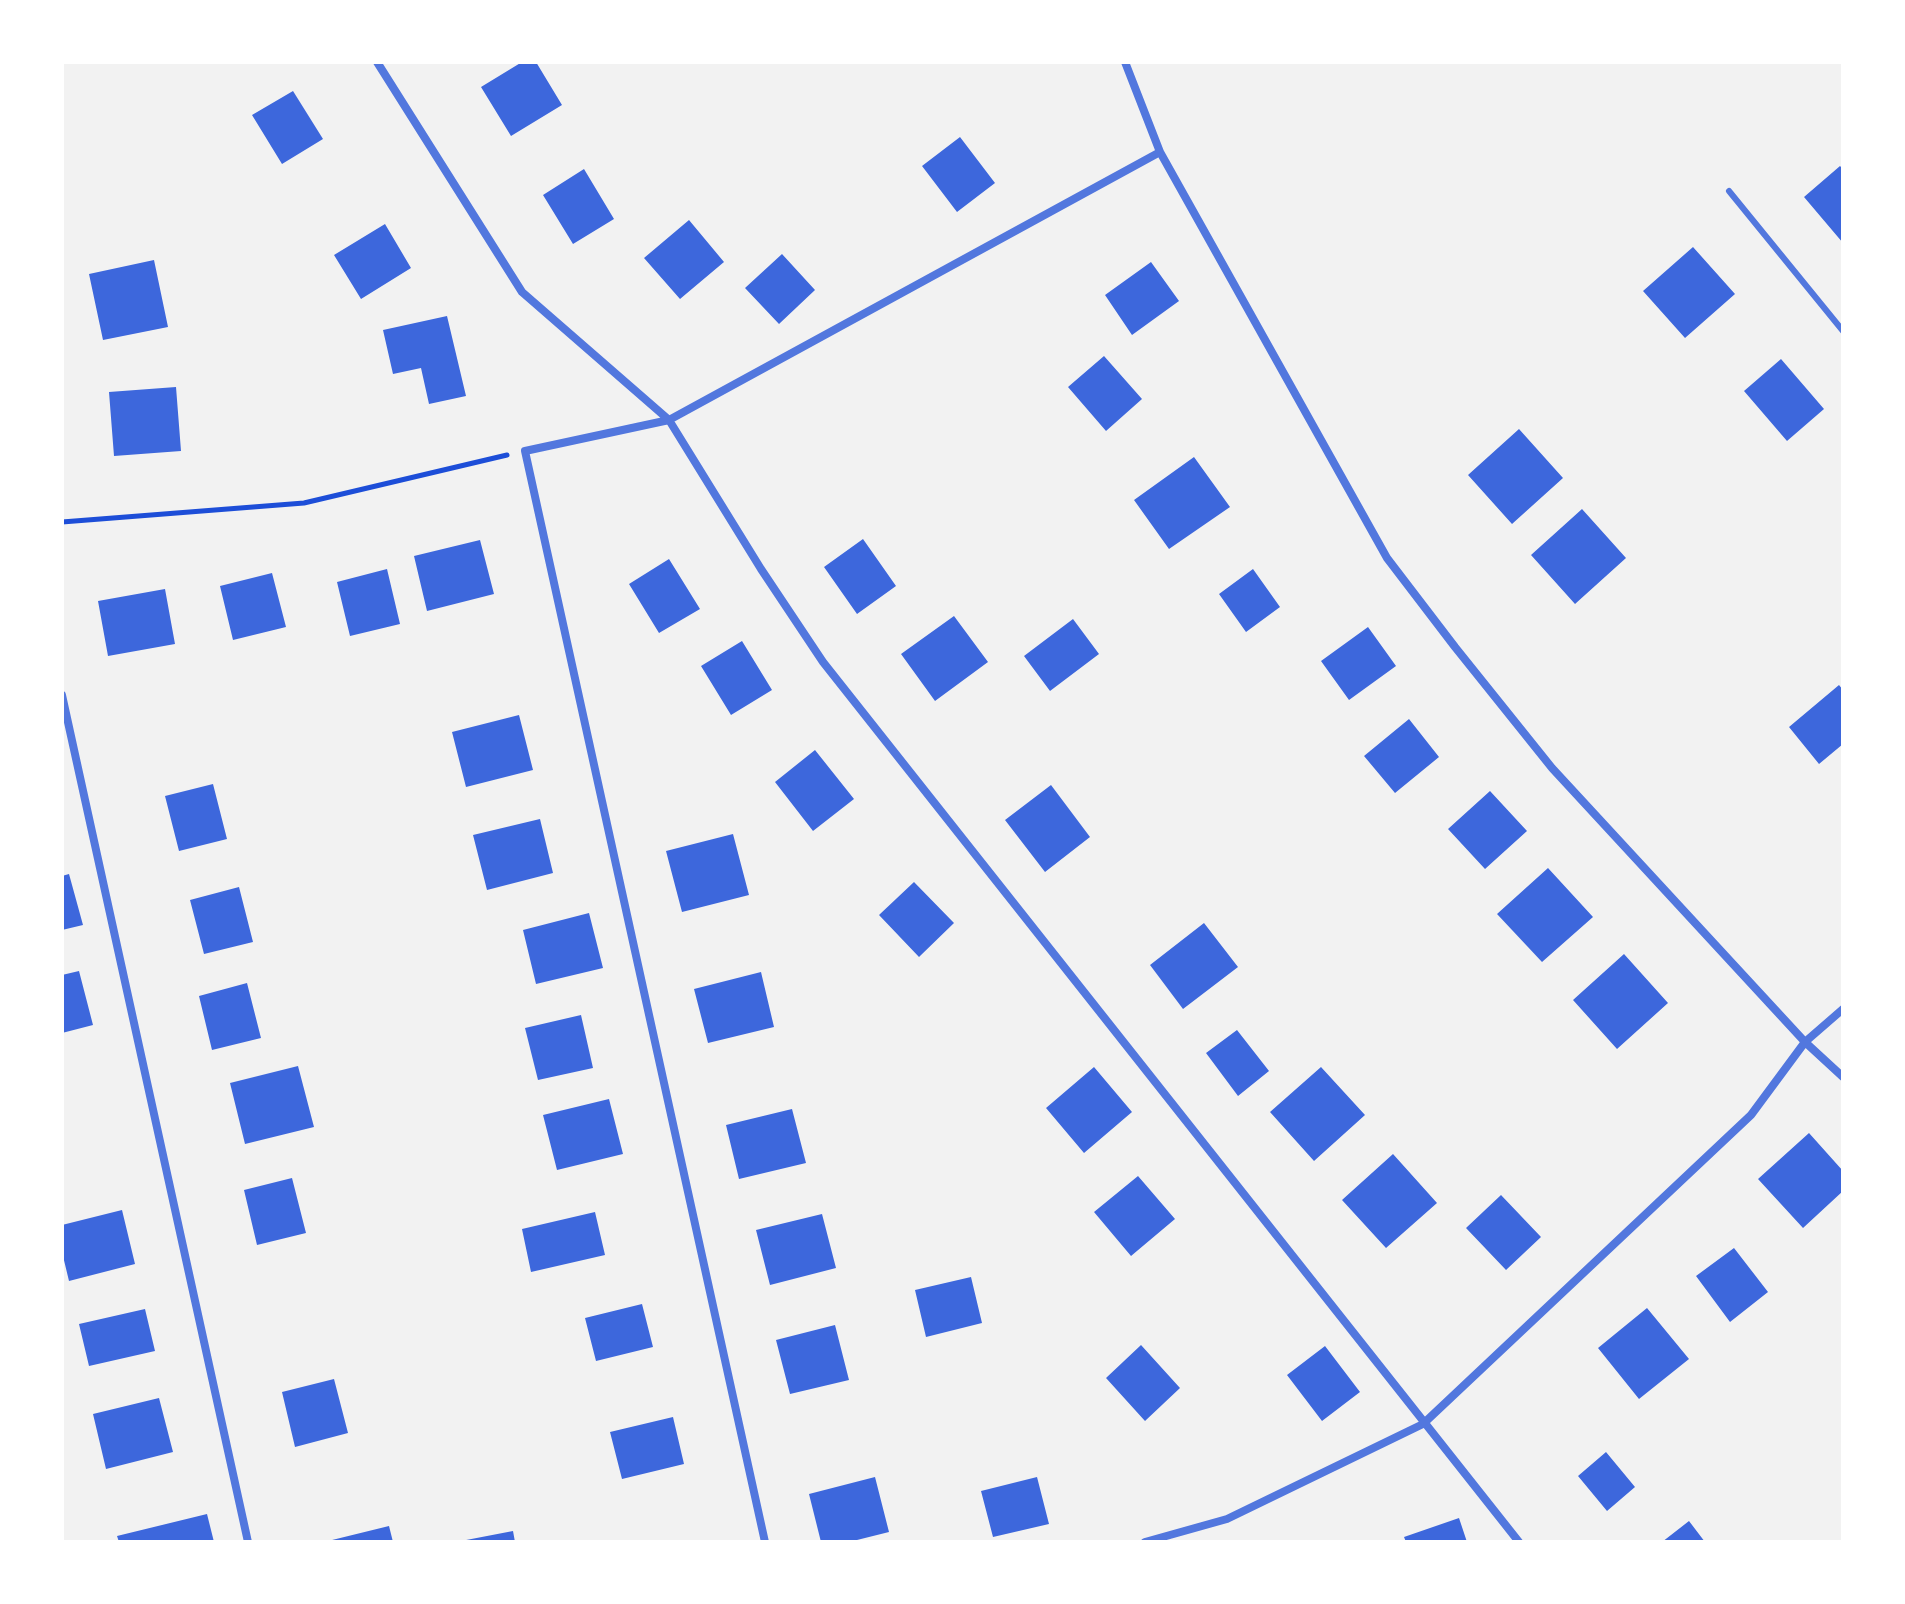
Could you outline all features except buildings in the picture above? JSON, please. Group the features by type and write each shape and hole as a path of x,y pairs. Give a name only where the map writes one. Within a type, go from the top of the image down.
{"street":[{"path":"377,62 522,292 669,420 823,662 1519,1542"},
{"path":"1125,62 1160,152 1387,558 1552,768 1805,1042 1843,1077"},
{"path":"765,1542 525,451 669,420 1160,152"},
{"path":"62,695 248,1542"},
{"path":"1145,1542 1227,1519 1423,1424 1751,1115 1805,1042 1843,1009"}],"lane":[{"path":"1729,191 1843,331"}],"path":[{"path":"62,522 304,503 525,451"}]}
